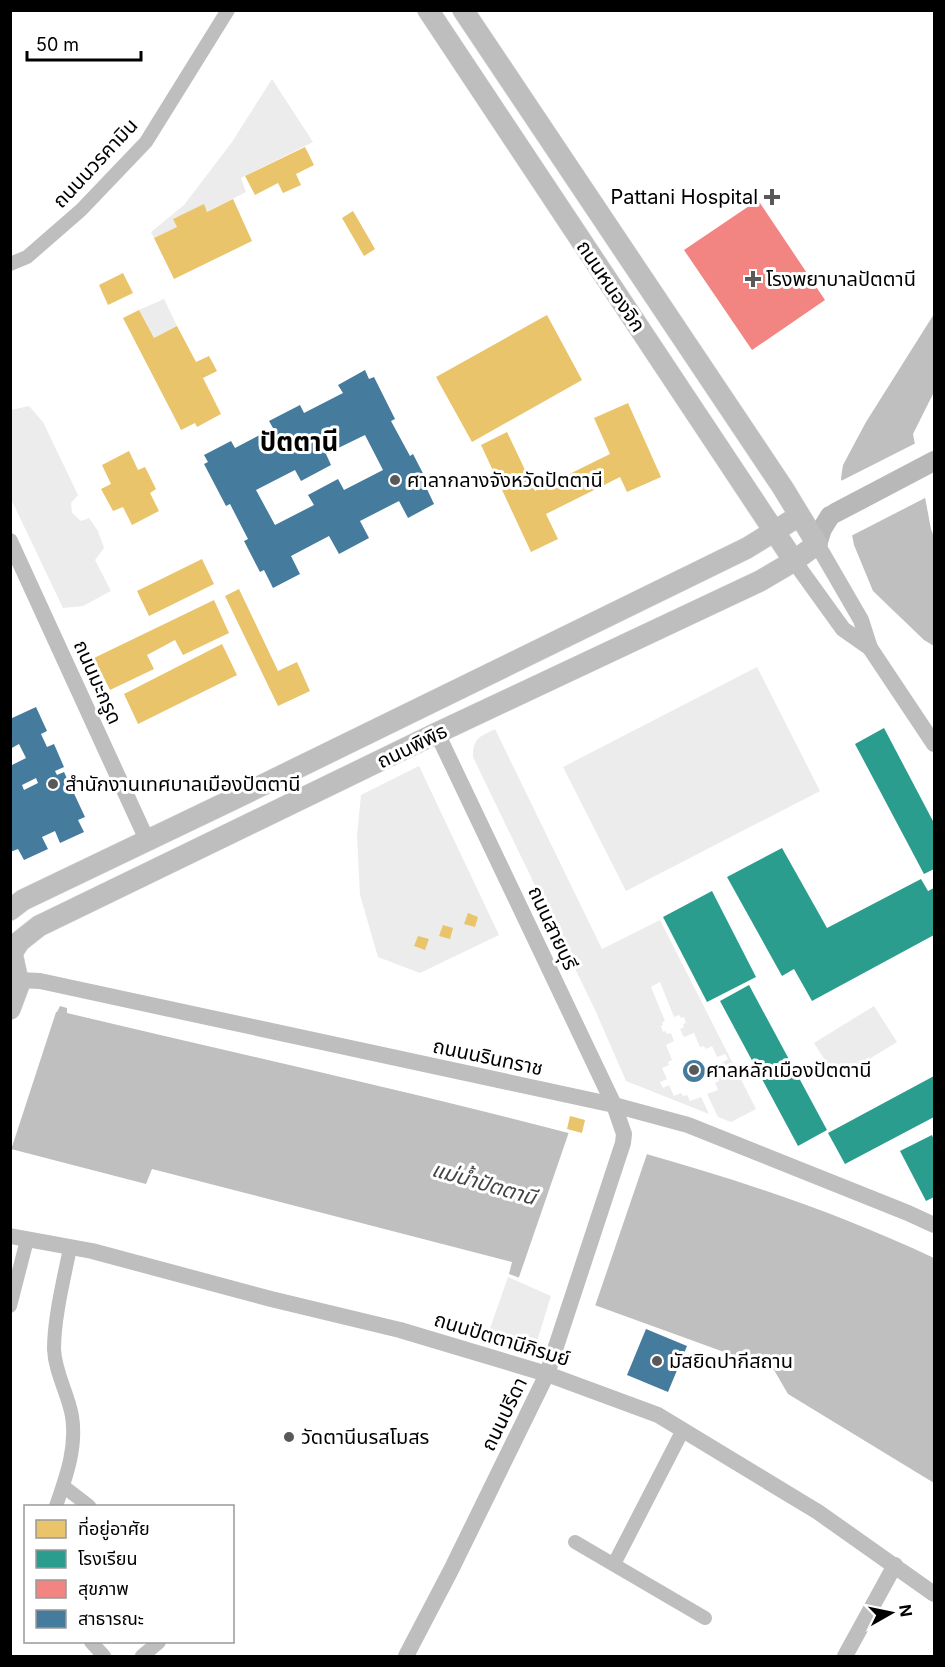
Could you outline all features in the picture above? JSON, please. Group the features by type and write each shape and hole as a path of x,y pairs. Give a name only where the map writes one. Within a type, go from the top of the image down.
{"main road":[{"name":"ถนนหนองจิก","path":"428,10 794,561"},
{"name":"ถนนหนองจิก","path":"463,10 817,544"},
{"path":"502,123 528,107"},
{"path":"548,193 574,176"},
{"path":"799,516 813,518 833,514 930,463"},
{"path":"817,544 822,529 833,514"},
{"name":"ถนนพิพิธ","path":"10,910 23,900 747,548 799,516"},
{"name":"ถนนพิพิธ","path":"18,982 11,954 20,941 39,926 760,581 817,544"},
{"path":"544,648 559,676"},
{"path":"439,698 445,730"},
{"path":"331,751 345,779"},
{"path":"238,797 252,825"},
{"path":"147,840 161,869"},
{"path":"10,1009 18,982"}],"street":[{"name":"ถนนนวรคามิน","path":"10,264 27,257 81,210 146,142 228,10"},
{"name":"ถนนมะกรูด","path":"10,541 147,840"},
{"path":"817,544 861,620 870,648 934,744"},
{"path":"794,561 843,629 870,648"},
{"name":"ถนนสายบุรี","path":"445,730 614,1105 624,1134 623,1143"},
{"name":"ถนนนรินทราช","path":"18,982 40,981 614,1105 688,1125 908,1213 934,1226"},
{"name":"ถนนปรีดา","path":"406,1656 547,1374 623,1143"},
{"path":"10,1306 19,1238"},
{"name":"ถนนปัตตานีภิรมย์","path":"19,1238 92,1251 271,1299 400,1330 547,1374 658,1415 818,1512 934,1594"},
{"path":"56,1505 71,1460 74,1436 72,1415 58,1375 54,1349 70,1248"},
{"path":"614,1564 683,1430"},
{"path":"63,1486 88,1505"},
{"path":"576,1542 705,1618"},
{"path":"845,1656 895,1565"},
{"path":"93,1643 104,1656"},
{"path":"142,1656 157,1643"}],"shaded area":[{"path":"272,79 313,142 241,178 246,192 207,212 204,205 173,219 177,227 154,238 151,232 184,205 232,142"},
{"path":"164,299 177,326 154,338 139,310"},
{"path":"29,406 43,422 78,495 71,503 72,513 81,521 89,518 98,531 104,548 95,560 111,591 83,606 63,608 11,499 11,410"},
{"path":"757,667 820,791 626,891 563,767"},
{"path":"495,729 602,949 660,920 756,1109 731,1122 718,1117 707,1094 718,1090 715,1083 719,1081 718,1077 724,1074 720,1064 728,1059 725,1054 717,1057 712,1046 706,1049 704,1046 700,1047 694,1033 684,1037 680,1029 686,1023 684,1017 681,1018 679,1015 674,1017 660,982 651,987 665,1021 661,1026 663,1032 671,1033 674,1041 666,1045 672,1060 668,1062 669,1065 662,1068 667,1079 660,1082 663,1088 669,1085 674,1096 681,1093 683,1096 687,1095 690,1101 701,1097 709,1114 626,1081 596,1012 473,757 474,746 478,739"},
{"path":"419,766 499,935 420,973 378,957 360,895 357,836 361,795"},
{"path":"874,1006 897,1042 837,1079 814,1043"},
{"path":"508,1277 551,1296 537,1341 526,1346 513,1345 487,1337"}],"water":[{"path":"934,314 934,392 913,434 934,537 934,646 924,640 873,591 854,545 841,478 843,465 866,422"},
{"name":"แม่น้ำปัตตานี","path":"10,1003 57,1012 60,1006 67,1008 67,1013 430,1098 655,1156 824,1212 934,1258 934,1483 788,1394 774,1370 509,1274 512,1262 152,1169 146,1184 11,1149"}],"pier":[{"path":"918,442 927,497 849,537 839,482"},
{"path":"10,1000 56,1009 59,1003 11,1150"},
{"path":"570,1129 648,1151 594,1309 518,1280"}],"building: ที่อยู่อาศัย":[{"path":"305,147 314,165 296,174 301,185 283,193 278,183 255,195 245,176"},
{"path":"233,199 252,241 174,279 154,238 177,227 173,219 204,204 207,212"},
{"path":"353,211 375,249 364,256 342,218"},
{"path":"123,273 133,293 108,305 99,285"},
{"path":"139,310 154,338 177,326 196,362 209,356 217,371 203,378 221,414 197,427 195,423 181,430 123,318"},
{"path":"547,315 582,380 472,442 436,377"},
{"path":"628,403 661,477 627,492 620,477 546,514 558,539 531,552 481,445 507,432 535,491 610,454 594,418"},
{"path":"129,451 138,470 145,467 156,489 150,493 159,511 132,525 123,507 113,511 101,489 111,484 102,465"},
{"path":"202,559 214,584 149,616 137,591"},
{"path":"239,589 278,671 297,662 310,691 278,706 225,596"},
{"path":"214,600 229,633 183,655 175,640 147,655 154,669 110,690 94,658"},
{"path":"222,644 237,675 138,724 124,694"},
{"path":"468,913 478,917 475,927 464,924"},
{"path":"443,925 453,928 450,939 439,936"},
{"path":"418,936 429,939 425,950 414,946"},
{"path":"570,1116 585,1120 582,1133 567,1129"}],"building: โรงเรียน":[{"path":"884,728 934,823 934,869 924,874 855,744"},
{"path":"782,848 827,928 921,879 928,891 934,888 934,935 812,1001 794,969 782,976 727,877"},
{"path":"712,891 756,977 707,1002 663,917"},
{"path":"749,985 827,1130 798,1146 720,1001"},
{"path":"934,1076 934,1117 845,1164 828,1133"},
{"path":"932,1135 934,1140 934,1197 926,1201 900,1151"}],"building: สุขภาพ":[{"path":"758,200 825,300 752,350 684,250"}],"building: สาธารณะ":[{"name":"ศาลากลางจังหวัดปัตตานี","path":"365,370 369,379 374,377 395,419 391,421 410,456 413,454 429,485 426,487 434,504 408,518 399,501 360,521 369,538 339,554 329,536 291,556 300,574 273,588 264,570 260,572 244,541 248,539 230,504 226,506 204,464 208,462 204,455 231,441 235,448 273,428 269,421 300,405 304,413 343,393 338,385","holes":["365,435 383,470 344,490 338,479 308,495 314,505 275,525 256,490 295,470 301,481 331,465 326,454"]},
{"name":"สำนักงานเทศบาลเมืองปัตตานี","path":"36,707 47,731 41,734 47,747 54,744 64,767 55,771 57,775 64,772 85,817 78,820 84,832 60,843 55,831 42,837 48,849 24,860 18,849 10,852 10,761 12,765 26,758 19,744 10,749 10,719","holes":["36,778 38,783 24,790 22,785"]},
{"name":"ศาลหลักเมืองปัตตานี","path":"694,1060 702,1063 705,1071 702,1079 694,1082 686,1079 683,1071 686,1063"},
{"name":"มัสยิดปากีสถาน","path":"646,1329 687,1346 668,1392 627,1375"}],"place":[{"name":"Pattani Hospital","path":"772,197"},
{"name":"โรงพยาบาลปัตตานี","path":"753,279"},
{"name":"ศาลากลางจังหวัดปัตตานี","path":"395,480"},
{"name":"สำนักงานเทศบาลเมืองปัตตานี","path":"53,784"},
{"name":"ศาลหลักเมืองปัตตานี","path":"694,1070"},
{"name":"มัสยิดปากีสถาน","path":"657,1361"},
{"name":"วัดตานีนรสโมสร","path":"289,1437"}],"district":[{"name":"ปัตตานี","path":"299,441"}]}
